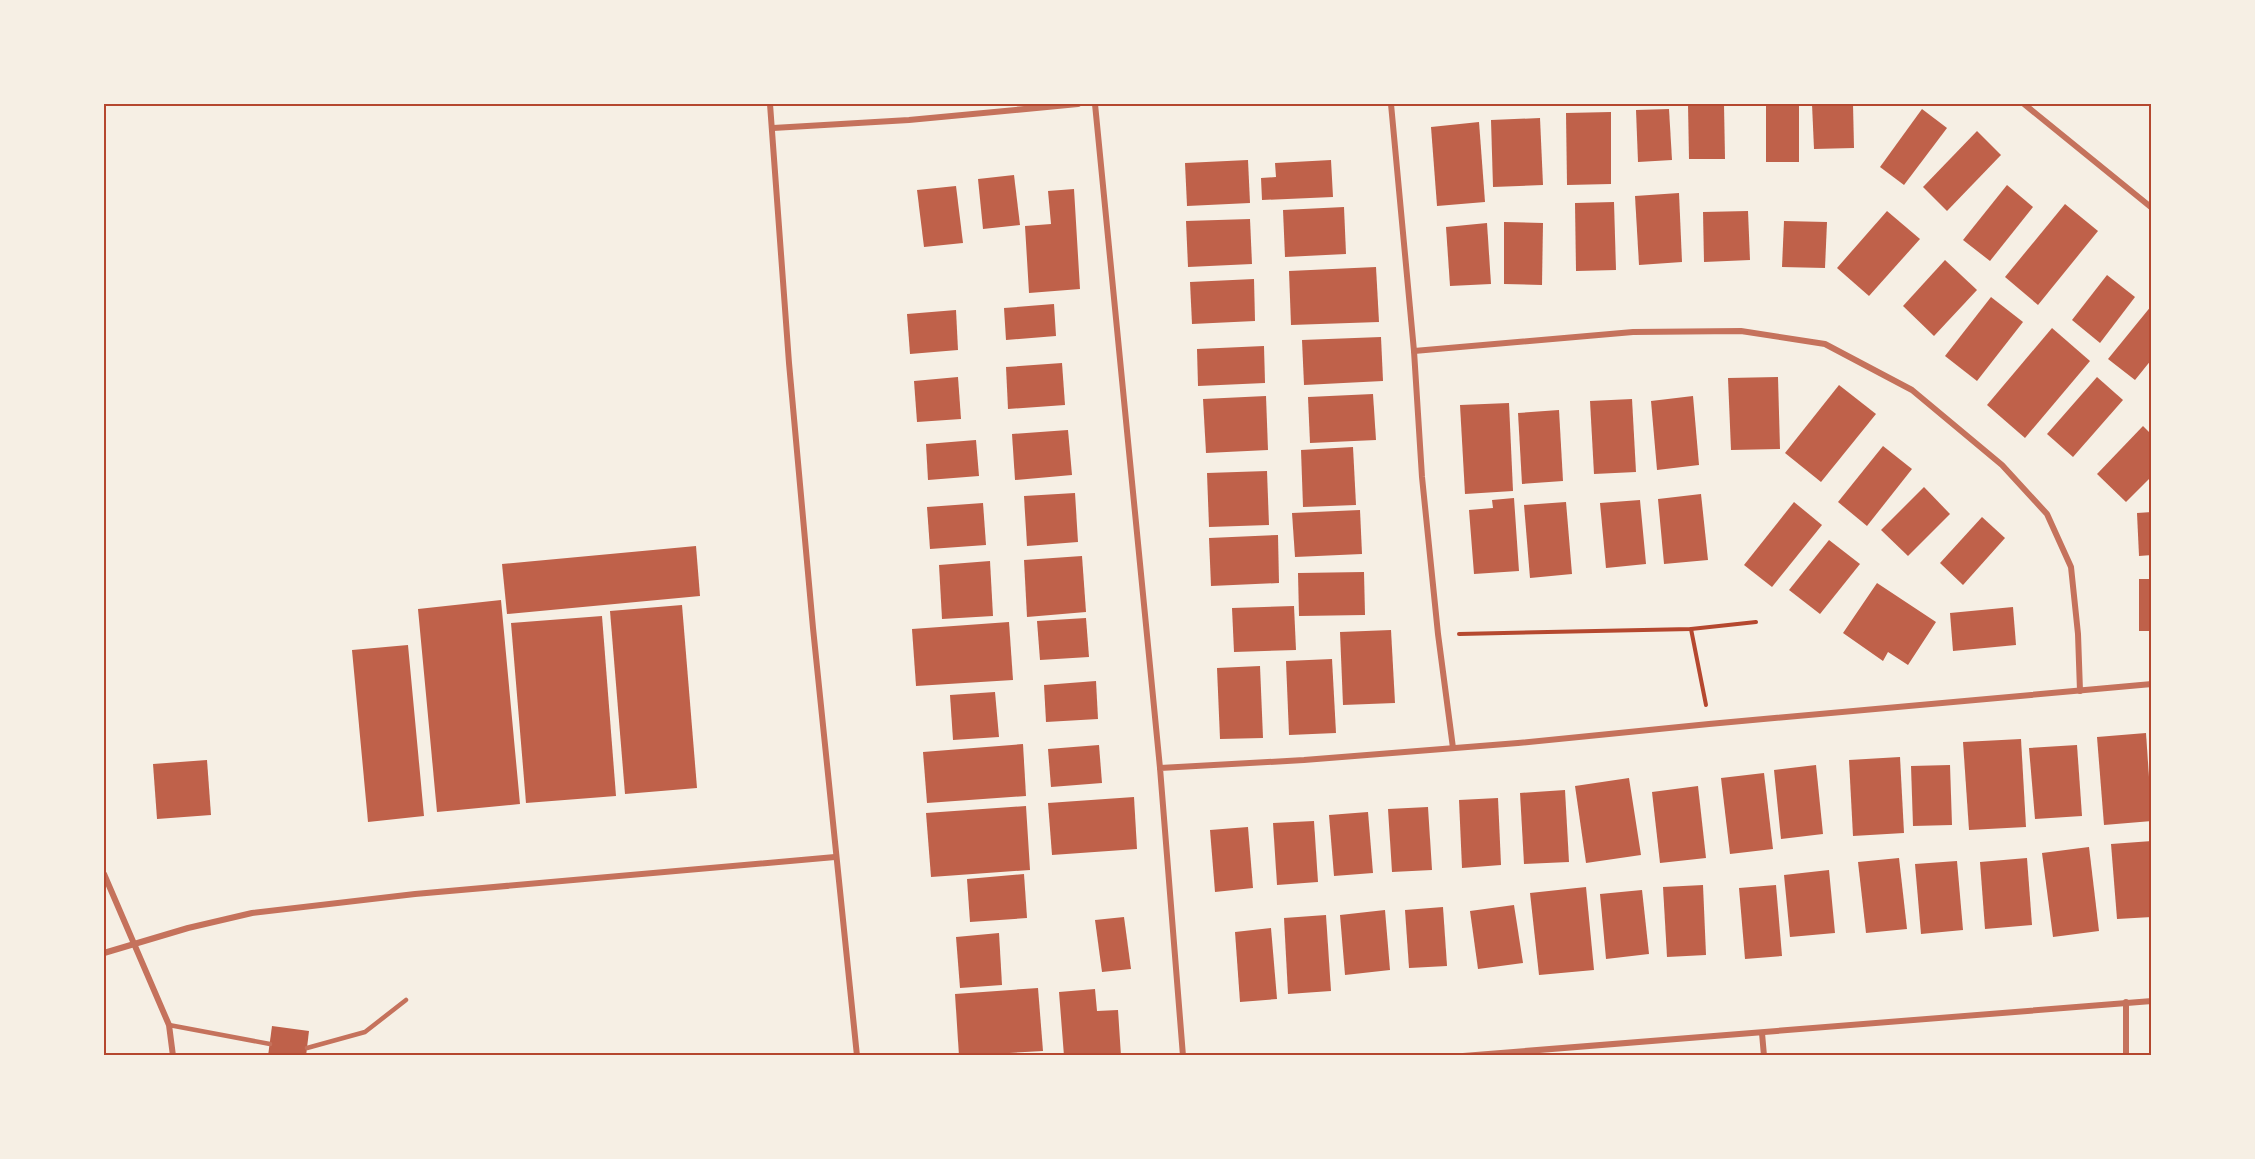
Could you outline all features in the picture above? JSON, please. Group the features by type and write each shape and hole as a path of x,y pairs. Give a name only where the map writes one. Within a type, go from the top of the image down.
{"street":[{"path":"770,104 791,386 835,857 857,1056"},
{"path":"773,128 909,120 1078,104"},
{"path":"1095,104 1160,768 1183,1056"},
{"path":"1391,104 1414,351 1422,477 1452,748"},
{"path":"2024,104 2151,208"},
{"path":"1414,351 1634,333 1741,331 1825,344 1912,390 2002,465 2047,514 2071,567 2078,634 2080,691"},
{"path":"1160,768 1304,760 1518,743 2151,684"},
{"path":"104,953 132,943 252,913 415,894 835,857"},
{"path":"104,874 169,1025 173,1056"},
{"path":"1463,1056 2151,1001"},
{"path":"2126,1002 2126,1056"},
{"path":"1762,1033 1764,1056"}],"lane":[{"path":"307,1048 365,1032 406,1000"},
{"path":"169,1025 270,1044"}],"path":[{"path":"1438,634 1691,629 1756,622"},
{"path":"1691,629 1709,724"}],"building":[{"path":"1688,104 1724,104 1725,159 1689,159"},
{"path":"1766,104 1799,104 1799,162 1766,162"},
{"path":"1812,104 1853,104 1854,148 1814,149"},
{"path":"1669,109 1672,160 1638,162 1636,110"},
{"path":"1922,109 1947,128 1904,185 1880,167"},
{"path":"1611,112 1611,184 1567,185 1566,113"},
{"path":"1540,118 1543,185 1493,187 1491,120"},
{"path":"1479,122 1485,202 1437,206 1431,127"},
{"path":"1977,131 2001,155 1947,211 1923,187"},
{"path":"1248,160 1250,203 1187,206 1185,163"},
{"path":"1331,160 1333,197 1262,200 1261,178 1276,177 1275,163"},
{"path":"1014,175 1020,225 983,229 978,179"},
{"path":"2007,185 2033,207 1990,261 1963,240"},
{"path":"956,186 963,243 924,247 917,190"},
{"path":"1074,189 1080,289 1029,293 1025,226 1051,224 1048,191"},
{"path":"1679,193 1682,262 1639,265 1635,196"},
{"path":"1614,202 1616,270 1576,271 1575,203"},
{"path":"2065,204 2098,231 2038,305 2005,277"},
{"path":"1344,207 1346,254 1285,257 1283,210"},
{"path":"1748,211 1750,260 1704,262 1703,212"},
{"path":"1887,211 1920,239 1869,296 1837,268"},
{"path":"1250,219 1252,264 1188,267 1186,221"},
{"path":"1784,221 1827,222 1825,268 1782,267"},
{"path":"1504,222 1543,223 1542,285 1504,284"},
{"path":"1487,223 1491,284 1450,286 1446,227"},
{"path":"1945,260 1977,290 1934,336 1903,306"},
{"path":"1376,267 1379,322 1291,325 1289,271"},
{"path":"2107,275 2135,297 2100,343 2072,320"},
{"path":"1254,279 1255,321 1192,324 1190,282"},
{"path":"1991,297 2023,322 1977,381 1945,356"},
{"path":"1054,304 1056,336 1006,340 1004,308"},
{"path":"2152,305 2152,359 2135,380 2108,359"},
{"path":"956,310 958,350 910,354 907,314"},
{"path":"2052,328 2090,361 2025,438 1987,405"},
{"path":"1381,337 1383,381 1304,385 1302,340"},
{"path":"1264,346 1265,383 1198,386 1197,349"},
{"path":"1062,363 1065,405 1008,409 1006,367"},
{"path":"958,377 961,419 917,422 914,381"},
{"path":"1778,377 1780,449 1731,450 1728,378"},
{"path":"2097,377 2123,400 2073,457 2047,434"},
{"path":"1839,385 1876,414 1821,482 1785,453"},
{"path":"1373,394 1376,440 1310,443 1308,397"},
{"path":"1266,396 1268,450 1206,453 1203,399"},
{"path":"1693,396 1699,465 1657,470 1651,401"},
{"path":"1632,399 1636,472 1594,474 1590,401"},
{"path":"1509,403 1513,491 1465,494 1460,405"},
{"path":"1559,410 1563,481 1522,484 1518,413"},
{"path":"2143,426 2152,435 2152,476 2126,502 2097,474"},
{"path":"1068,430 1072,475 1015,480 1012,434"},
{"path":"976,440 979,476 928,480 926,444"},
{"path":"1883,446 1912,469 1867,526 1838,502"},
{"path":"1353,447 1356,505 1303,507 1301,450"},
{"path":"1267,471 1269,525 1209,527 1207,473"},
{"path":"1924,487 1950,514 1908,556 1881,530"},
{"path":"1075,493 1078,542 1027,546 1024,496"},
{"path":"1701,494 1708,560 1664,564 1658,499"},
{"path":"1514,498 1519,571 1474,574 1469,510 1493,508 1492,500"},
{"path":"1640,500 1646,564 1606,568 1600,503"},
{"path":"1566,502 1572,574 1530,578 1524,505"},
{"path":"1794,502 1822,525 1772,587 1744,565"},
{"path":"983,503 986,545 930,549 927,507"},
{"path":"1360,510 1362,554 1295,557 1292,513"},
{"path":"2152,512 2152,555 2139,556 2137,513"},
{"path":"1982,517 2005,538 1963,585 1940,563"},
{"path":"1278,535 1279,583 1211,586 1209,538"},
{"path":"1829,540 1860,564 1820,614 1789,590"},
{"path":"696,546 700,596 507,614 502,564"},
{"path":"1082,556 1086,612 1027,617 1024,560"},
{"path":"990,561 993,616 942,619 939,565"},
{"path":"1364,572 1365,615 1299,616 1298,573"},
{"path":"2139,579 2152,579 2152,631 2139,631"},
{"path":"1877,583 1936,622 1908,665 1888,652 1883,661 1843,633"},
{"path":"501,600 520,804 437,812 418,609"},
{"path":"682,605 697,788 625,794 610,611"},
{"path":"1294,606 1296,650 1234,652 1232,608"},
{"path":"2013,607 2016,645 1953,651 1950,613"},
{"path":"602,616 616,796 526,803 511,623"},
{"path":"1086,618 1089,657 1040,660 1037,621"},
{"path":"1009,622 1013,680 916,686 912,629"},
{"path":"1391,630 1395,703 1343,705 1340,632"},
{"path":"408,645 424,816 368,822 352,650"},
{"path":"1332,659 1336,733 1289,735 1286,661"},
{"path":"1260,666 1263,738 1220,739 1217,668"},
{"path":"1096,681 1098,719 1046,722 1044,685"},
{"path":"995,692 999,737 953,740 950,695"},
{"path":"2146,733 2152,821 2104,825 2097,737"},
{"path":"2021,739 2026,827 1969,830 1963,742"},
{"path":"1023,744 1026,796 927,803 923,752"},
{"path":"1099,745 1102,783 1051,787 1048,749"},
{"path":"2077,745 2082,816 2035,819 2029,748"},
{"path":"1900,757 1904,833 1853,836 1849,760"},
{"path":"207,760 211,815 157,819 153,764"},
{"path":"1816,765 1823,834 1781,839 1774,770"},
{"path":"1950,765 1952,825 1913,826 1911,766"},
{"path":"1764,773 1773,849 1730,854 1721,778"},
{"path":"1629,778 1641,855 1586,863 1575,786"},
{"path":"1698,786 1706,858 1660,863 1652,792"},
{"path":"1565,790 1569,862 1524,864 1520,793"},
{"path":"1134,797 1137,849 1052,855 1048,803"},
{"path":"1498,798 1501,865 1462,868 1459,800"},
{"path":"1026,806 1030,870 931,877 926,813"},
{"path":"1428,807 1432,870 1392,872 1388,809"},
{"path":"1368,812 1373,873 1334,876 1329,815"},
{"path":"1314,821 1318,882 1277,885 1273,823"},
{"path":"1248,827 1253,888 1215,892 1210,830"},
{"path":"2152,841 2152,917 2117,919 2111,844"},
{"path":"2089,847 2099,931 2053,937 2042,853"},
{"path":"1899,858 1907,929 1866,933 1858,862"},
{"path":"2027,858 2032,925 1985,929 1980,862"},
{"path":"1957,861 1963,930 1921,934 1915,864"},
{"path":"1829,870 1835,933 1790,937 1784,875"},
{"path":"1024,874 1027,918 970,922 967,879"},
{"path":"1703,885 1706,955 1667,957 1663,887"},
{"path":"1776,885 1782,956 1745,959 1739,888"},
{"path":"1586,887 1594,970 1539,975 1530,893"},
{"path":"1642,890 1649,954 1606,959 1600,894"},
{"path":"1514,905 1523,963 1478,969 1470,911"},
{"path":"1443,907 1447,966 1409,968 1405,910"},
{"path":"1385,910 1390,970 1345,975 1340,915"},
{"path":"1326,915 1331,991 1288,994 1284,918"},
{"path":"1124,917 1131,969 1102,972 1095,920"},
{"path":"1271,928 1277,999 1240,1002 1235,932"},
{"path":"999,933 1002,985 960,988 956,937"},
{"path":"1038,988 1043,1051 959,1056 955,994"},
{"path":"1095,989 1097,1011 1118,1010 1121,1056 1064,1056 1059,992"},
{"path":"272,1026 309,1031 306,1056 268,1056"}]}
